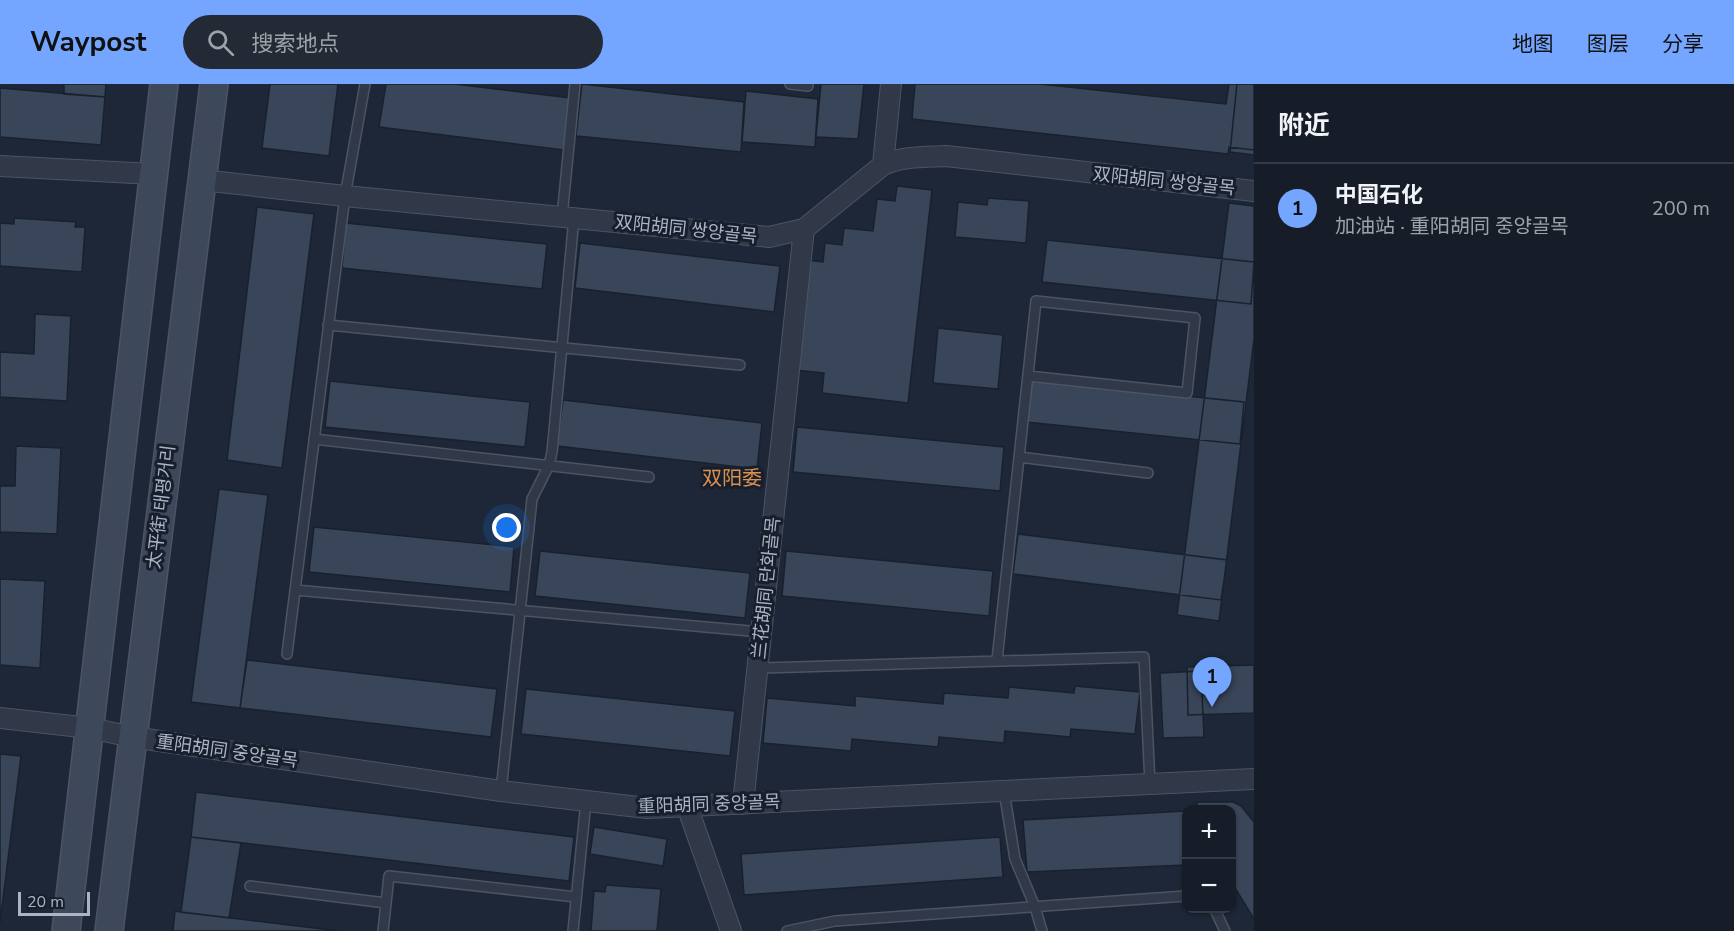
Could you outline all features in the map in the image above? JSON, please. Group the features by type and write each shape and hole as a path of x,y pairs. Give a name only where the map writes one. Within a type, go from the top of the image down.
{"main road":[{"path":"66,931 164,84"},
{"name":"太平街 태평거리","path":"109,931 214,84"}],"street":[{"path":"883,165 891,84"},
{"name":"双阳胡同 쌍양골목","path":"202,180 769,237 804,229 883,165 902,159 946,156 1254,191"},
{"path":"0,166 153,174"},
{"name":"兰花胡同 란화골목","path":"743,804 804,229"},
{"name":"重阳胡同 중양골목","path":"0,718 90,728 132,737 501,791 647,808 1254,779"},
{"path":"687,806 731,931"}],"lane":[{"path":"287,654 345,196 364,84"},
{"path":"501,791 532,499 549,465 552,452 562,347 575,84"},
{"path":"790,84 808,86 808,84"},
{"path":"997,660 1036,301 1196,318 1187,393 1028,376"},
{"path":"328,325 740,364"},
{"path":"314,439 649,477"},
{"path":"1019,457 1148,472"},
{"path":"295,590 761,632"},
{"path":"758,668 1144,657 1150,784"},
{"path":"1004,791 1016,860 1042,931"},
{"path":"573,931 586,801"},
{"path":"383,931 389,876 576,897"},
{"path":"250,886 386,903"},
{"path":"787,931 835,921 1182,896"},
{"path":"1216,913 1225,931"}],"building":[{"path":"64,84 106,84 105,97 64,94"},
{"path":"270,84 338,84 329,156 262,148"},
{"path":"386,84 455,84 571,98 564,150 379,127"},
{"path":"582,84 744,102 741,152 576,136"},
{"path":"821,84 864,84 858,139 816,137"},
{"path":"915,84 1040,84 1226,104 1229,84 1254,84 1254,150 1229,147 1228,154 912,119"},
{"path":"1237,84 1254,84 1254,155 1230,152"},
{"path":"0,88 105,97 101,145 0,137"},
{"path":"746,91 818,99 815,147 742,142"},
{"path":"897,186 932,190 908,403 822,393 824,373 794,370 806,260 823,262 825,243 842,245 844,228 873,231 877,199 895,201"},
{"path":"988,198 1029,201 1026,243 955,237 958,202 987,205"},
{"path":"1229,203 1254,206 1254,339 1219,621 1177,615"},
{"path":"257,207 314,214 282,468 227,460"},
{"path":"14,218 76,222 75,227 85,227 82,272 0,266 0,223 14,224"},
{"path":"346,223 547,244 542,289 342,268"},
{"path":"1047,240 1254,262 1251,304 1042,282"},
{"path":"580,243 780,266 774,312 575,288"},
{"path":"35,314 71,316 67,401 0,397 0,352 34,354"},
{"path":"938,328 1003,335 998,389 933,383"},
{"path":"1031,380 1244,402 1240,444 1026,422"},
{"path":"330,381 530,402 525,447 325,427"},
{"path":"563,400 762,423 757,469 557,446"},
{"path":"797,427 1004,447 1000,491 793,472"},
{"path":"16,446 61,448 57,534 0,532 0,486 15,486"},
{"path":"219,489 268,495 240,708 191,702"},
{"path":"314,527 514,547 510,592 309,572"},
{"path":"1018,534 1227,560 1221,600 1013,574"},
{"path":"540,551 750,573 745,618 535,596"},
{"path":"786,551 993,571 989,616 782,596"},
{"path":"0,579 45,581 40,668 0,665"},
{"path":"247,660 497,689 491,737 240,708"},
{"path":"1254,665 1254,713 1188,715 1187,667"},
{"path":"1201,671 1204,737 1163,738 1160,673"},
{"path":"1075,686 1140,692 1135,734 1071,729 1070,737 1005,731 1004,743 939,737 938,747 852,739 851,751 763,743 767,698 855,706 855,696 943,704 944,693 1008,698 1009,687 1074,693"},
{"path":"526,689 735,711 730,756 521,734"},
{"path":"0,754 21,756 0,923"},
{"path":"196,792 574,837 569,881 191,837"},
{"path":"1197,802 1233,802 1241,806 1254,822 1254,919 1236,890 1236,805 1197,805"},
{"path":"1182,811 1182,865 1027,872 1023,820"},
{"path":"594,827 667,839 663,866 590,854"},
{"path":"191,837 241,843 229,918 181,912"},
{"path":"1000,837 1003,877 744,895 741,854"},
{"path":"606,885 661,889 657,931 591,931 594,891 605,892"},
{"path":"175,911 181,912 339,931 173,931"}],"place":[{"name":"中国石化","path":"1212,707"}],"district":[{"name":"双阳委","path":"732,478"}]}
